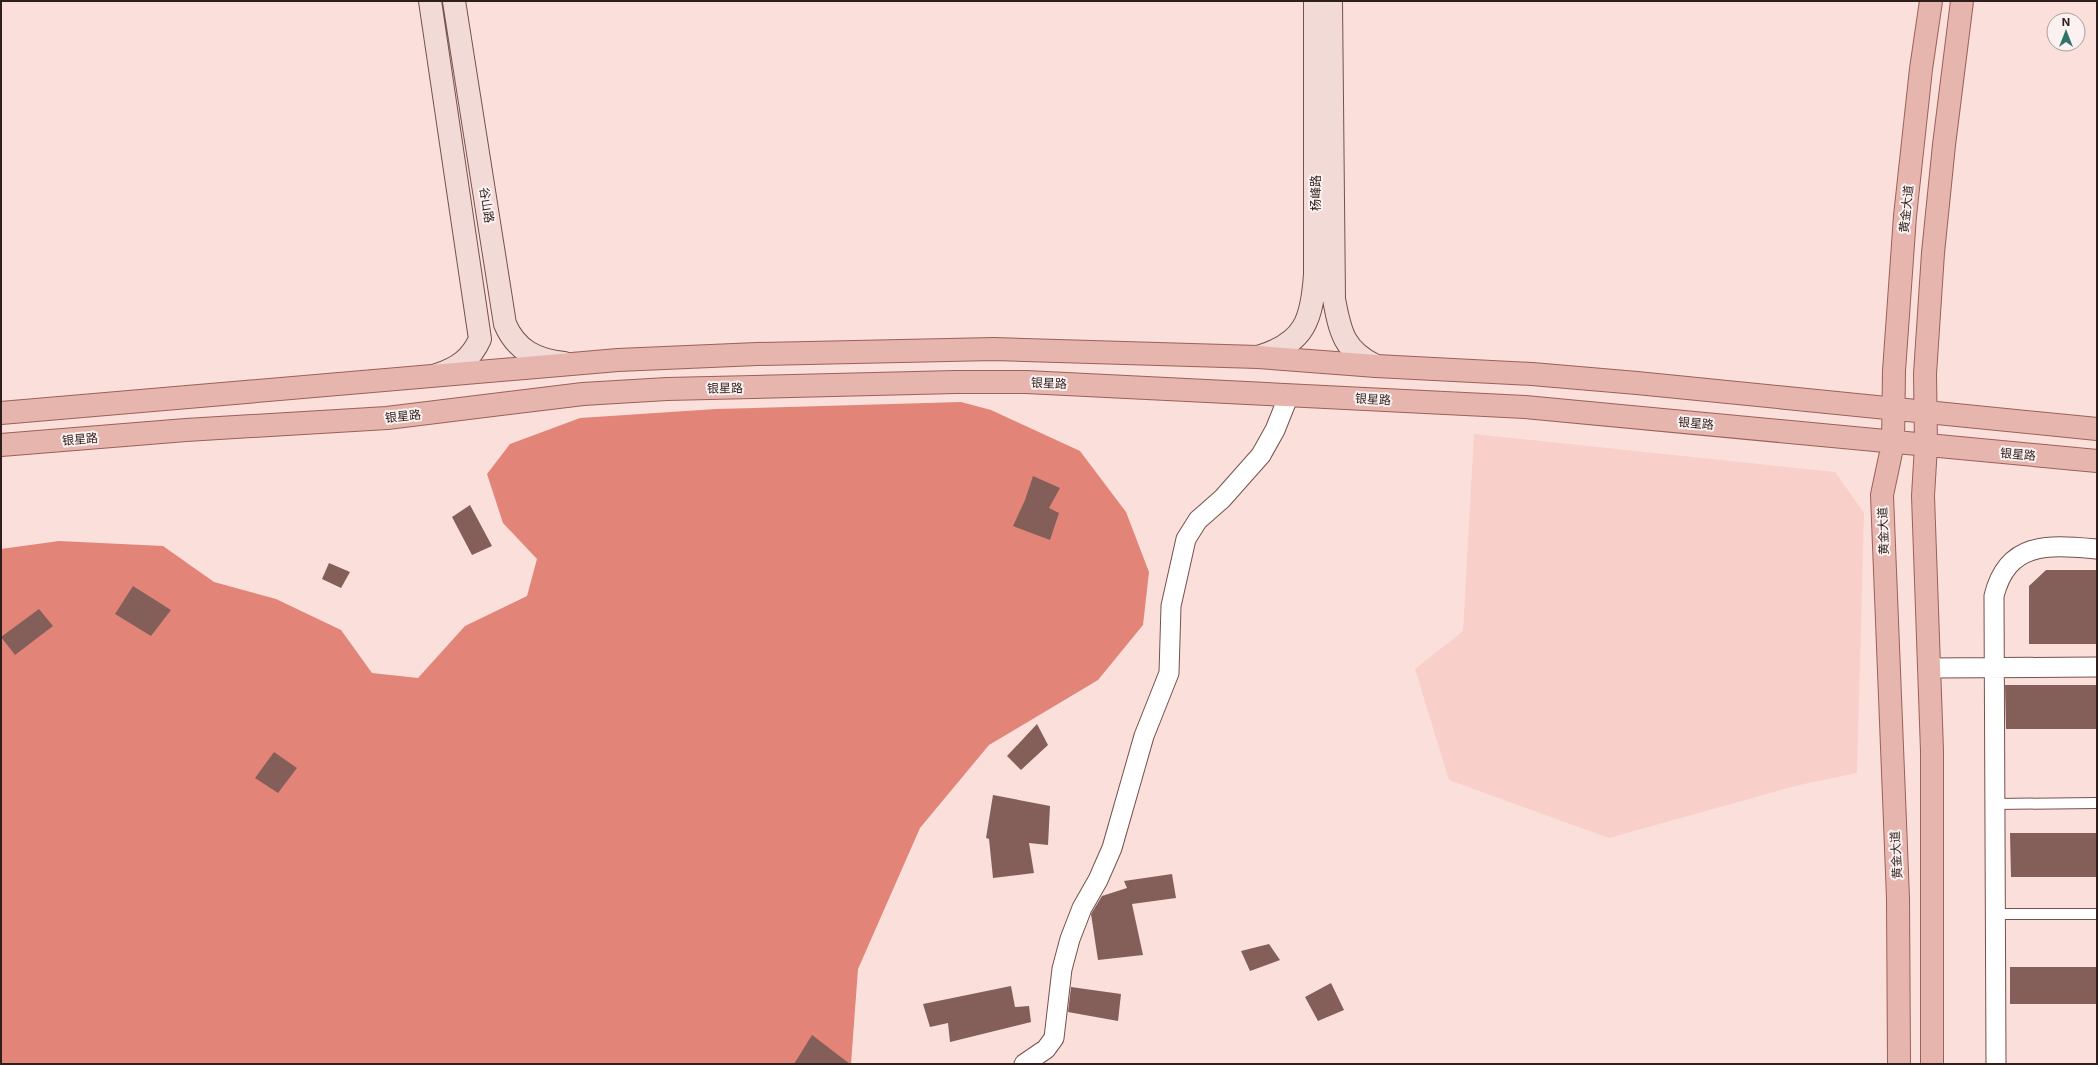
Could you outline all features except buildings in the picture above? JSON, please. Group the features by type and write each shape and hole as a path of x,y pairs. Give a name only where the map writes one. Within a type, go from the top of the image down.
{"main road":[{"name":"谷山路","path":"429,377 455,368 466,360 475,351 480,339 430,1"},
{"name":"谷山路","path":"454,1 505,324 510,336 528,354 552,362 575,364"},
{"name":"杨峰路","path":"1258,357 1283,348 1294,340 1303,328 1310,312 1314,295 1315,1"},
{"name":"杨峰路","path":"1331,1 1334,299 1338,323 1352,351 1362,359 1376,366"},
{"name":"黄金大道","path":"1899,1064 1898,898 1882,495 1893,443 1894,371 1905,216 1922,69 1932,1"},
{"path":"1932,1064 1932,751 1923,496 1926,446 1926,374 1933,253 1944,145 1962,1"},
{"path":"1,413 575,364 757,354 994,349 1258,357 1376,366 1532,374 1637,382 1926,413 2097,429"},
{"name":"银星路","path":"1,445 186,430 387,418 583,394 667,389 956,382 1026,382 1525,407 1893,443 2097,461"}],"street":[{"path":"1024,1064 1046,1048 1054,1038 1062,970 1070,939 1082,908 1098,880 1112,848 1144,736 1169,673 1171,606 1186,539 1198,520 1222,499 1262,455 1275,430 1289,395"},
{"path":"1996,1064 1994,596 1998,580 2010,564 2023,553 2039,548 2059,546 2097,549"},
{"path":"1929,668 2097,667"}],"lane":[{"path":"1995,804 2097,803"},
{"path":"1996,914 2097,914"}],"shaded area":[{"path":"961,402 991,410 1080,451 1126,512 1149,572 1143,625 1098,680 989,745 920,828 858,969 851,1064 1,1064 1,549 59,541 163,546 214,582 276,599 341,630 372,673 418,678 465,626 527,596 537,559 503,523 487,474 510,444 580,418 716,409"},
{"path":"1474,434 1835,472 1864,513 1857,773 1799,785 1609,838 1449,780 1415,669 1463,631"}]}
